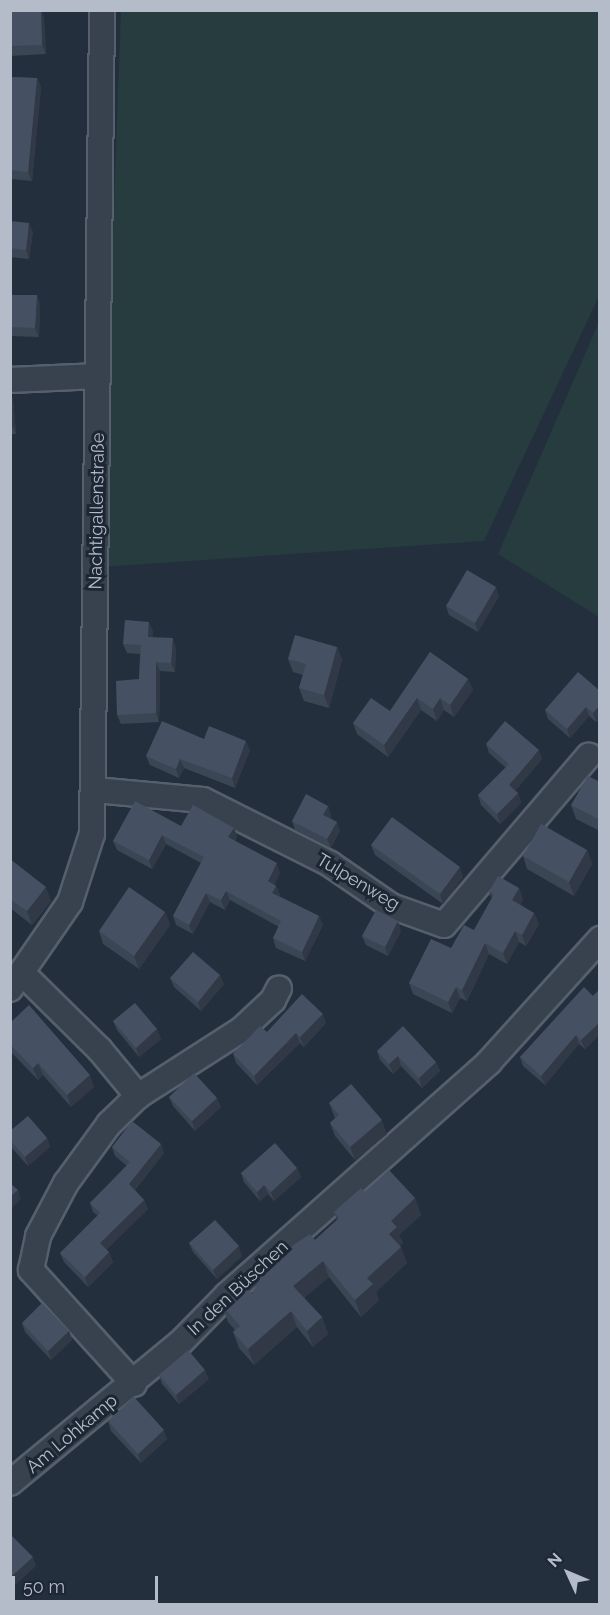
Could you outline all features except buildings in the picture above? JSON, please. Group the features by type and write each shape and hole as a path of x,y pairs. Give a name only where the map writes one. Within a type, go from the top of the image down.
{"street":[{"name":"Nachtigallenstraße","path":"17,982 70,902 92,834 95,790 102,10"},
{"path":"10,380 98,376"},
{"name":"Tulpenweg","path":"95,790 202,800 330,864 391,906 444,925 589,755"},
{"name":"In den Büschen","path":"134,1384 283,1246 489,1062 600,939"},
{"path":"17,982 100,1050 138,1096"},
{"path":"134,1384 31,1270 38,1236 66,1183 109,1124 138,1096 241,1030 273,1000 279,988"},
{"name":"Am Lohkamp","path":"10,1483 134,1384"}],"green space":[{"path":"121,11 599,11 599,296 484,541 101,567"},
{"path":"599,322 599,617 498,554"}]}
